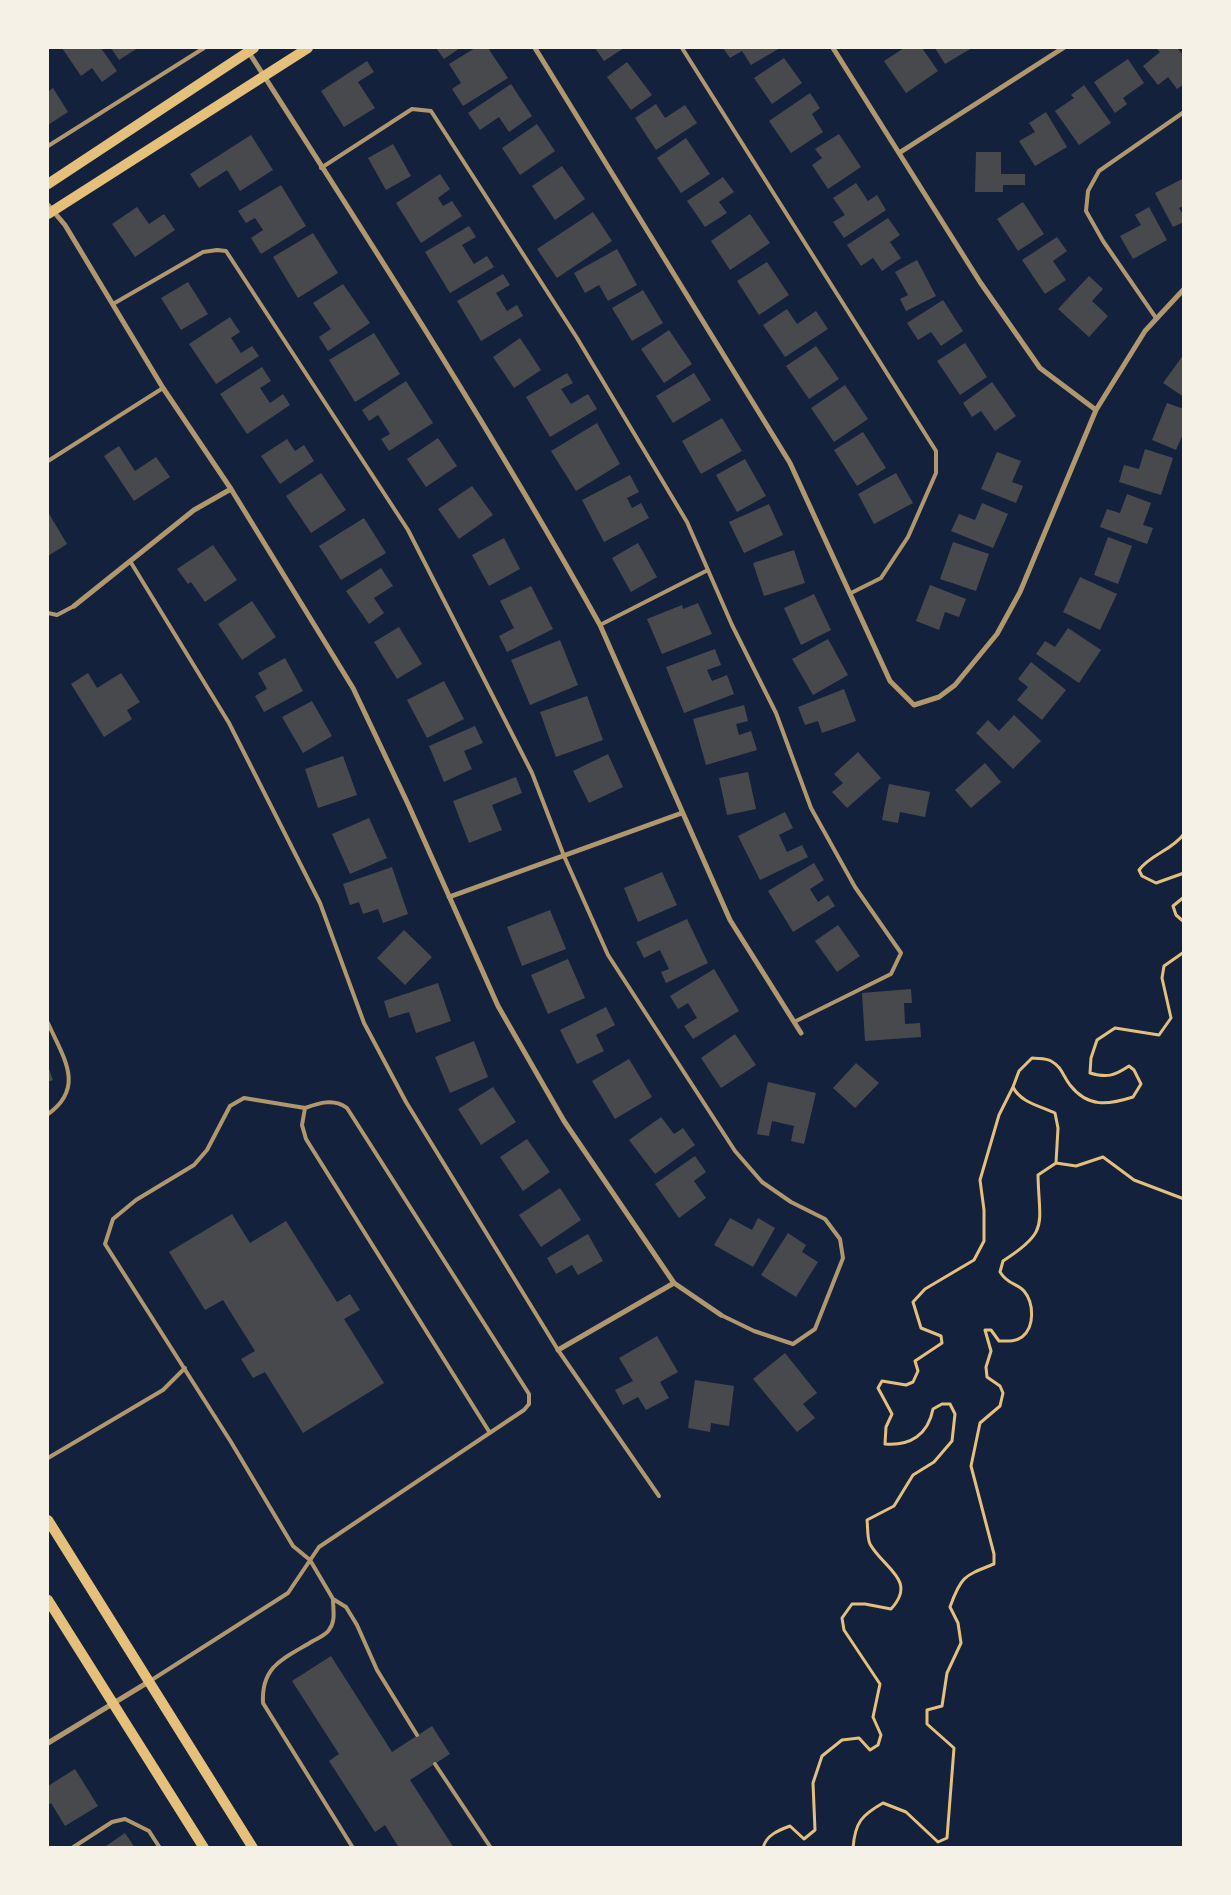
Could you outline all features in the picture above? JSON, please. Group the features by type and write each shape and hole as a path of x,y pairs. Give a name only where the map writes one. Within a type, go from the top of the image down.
{"main road":[{"path":"49,210 308,48"},
{"path":"48,184 251,49"},
{"path":"48,1520 253,1848"},
{"path":"48,1600 204,1848"}],"street":[{"path":"535,48 790,463 890,681 914,705 939,697 955,684 996,634 1020,592 1096,410 1145,331 1184,289"},
{"path":"835,48 980,282 1040,368 1096,410"},
{"path":"899,153 1063,48"},
{"path":"251,49 264,77 511,469 600,625 730,920 801,1032"},
{"path":"49,210 65,225 163,388 231,489 353,688 408,804 498,1006 559,1112 674,1283 721,1315"},
{"path":"74,606 129,560 194,510 231,489"},
{"path":"448,897 682,813"},
{"path":"558,1350 674,1283"},
{"path":"48,1743 150,1681"}],"lane":[{"path":"48,146 204,48"},
{"path":"682,48 936,451 936,473 908,537 881,578 851,594"},
{"path":"321,168 412,110 430,111 632,427 687,522 732,625 776,713 810,808 855,887 901,953 891,974 794,1022"},
{"path":"1156,318 1103,241 1086,211 1088,191 1099,171 1184,112"},
{"path":"113,304 203,252 226,251 408,530 532,772 564,856 608,955 734,1150 762,1182 791,1202 825,1219 840,1239 843,1258 815,1329 793,1344 754,1331 721,1315"},
{"path":"48,461 163,388"},
{"path":"129,560 229,723 320,904 364,1023 406,1102 558,1350 659,1496"},
{"path":"600,625 708,570"},
{"path":"48,613 58,615 74,606"},
{"path":"48,1023 70,1073 69,1090 60,1105 48,1114"},
{"path":"150,1681 288,1593 310,1560 319,1547 524,1410 529,1404 529,1394 347,1108 336,1102 326,1102 304,1108 244,1098 230,1106 207,1150 194,1165 136,1200 113,1219 105,1244 185,1368 292,1546 310,1560 333,1599 334,1620 329,1632 279,1661 267,1674 262,1688 263,1703 353,1848"},
{"path":"304,1108 302,1125 306,1138 490,1433"},
{"path":"48,1458 170,1386 185,1368"},
{"path":"333,1599 346,1607 357,1625 377,1670 417,1735"},
{"path":"436,1764 491,1848"},
{"path":"72,1848 112,1822 125,1818 149,1831 160,1848"}],"path":[{"path":"1184,834 1178,842 1147,859 1139,870 1142,876 1156,883 1184,873"},
{"path":"1184,897 1174,906 1176,915 1184,922"},
{"path":"763,1848 764,1844 775,1832 790,1826 804,1839 815,1830 813,1783 822,1756 842,1740 859,1738 870,1750 878,1745 881,1735 873,1717 880,1684 844,1630 842,1618 852,1604 865,1604 891,1610 900,1599 901,1586 889,1564 869,1543 868,1520 894,1506 913,1475 934,1462 952,1441 955,1414 950,1404 942,1404 933,1409 931,1420 923,1432 912,1441 898,1445 885,1444 886,1427 892,1414 878,1388 882,1381 906,1385 913,1382 918,1371 915,1361 942,1343 941,1336 920,1328 913,1302 925,1289 974,1260 984,1241 984,1210 980,1180 999,1115 1019,1071 1032,1058 1050,1060 1063,1070 1070,1084 1087,1100 1111,1104 1133,1097 1141,1084 1134,1070 1129,1066 1114,1076 1104,1077 1090,1072 1091,1058 1097,1040 1115,1028 1159,1035 1171,1018 1162,978 1164,966 1184,952"},
{"path":"1013,1087 1016,1094 1027,1101 1055,1113 1058,1128 1056,1163"},
{"path":"852,1848 854,1835 865,1813 883,1803 906,1812 938,1842 947,1838 954,1748 927,1724 927,1710 942,1706 947,1673 961,1643 958,1623 950,1607 956,1592 967,1575 994,1564 994,1554 971,1466 980,1423 1000,1406 1003,1393 1000,1386 987,1376 986,1367 991,1351 985,1330 991,1330 999,1341 1014,1340 1023,1336 1031,1321 1031,1304 1023,1290 1006,1281 1000,1272 1003,1260 1026,1246 1036,1234 1040,1215 1038,1176 1056,1163 1076,1166 1103,1157 1134,1180 1184,1199"}],"building":[{"path":"62,48 101,48 117,71 102,82 92,68 81,76"},
{"path":"111,48 138,48 119,60"},
{"path":"436,48 460,48 444,59"},
{"path":"475,48 488,48 508,78 463,106 452,89 461,83 449,64"},
{"path":"595,48 624,48 604,61"},
{"path":"723,48 780,48 751,65 742,51 730,58"},
{"path":"904,48 922,48 938,71 906,93 884,61"},
{"path":"935,48 972,48 945,64"},
{"path":"1156,48 1177,48 1184,56 1184,84 1177,89 1168,77 1158,85 1143,66 1160,52"},
{"path":"784,58 802,83 772,104 754,78"},
{"path":"1128,59 1144,83 1123,98 1127,104 1115,113 1094,82"},
{"path":"367,61 374,72 358,82 375,108 344,127 321,91"},
{"path":"627,62 652,95 631,110 607,77"},
{"path":"511,84 532,116 509,132 499,117 480,130 468,113"},
{"path":"1084,85 1111,123 1079,145 1055,111 1074,98 1071,95"},
{"path":"53,88 68,112 48,125 48,92"},
{"path":"810,93 820,108 812,114 823,132 791,153 769,121"},
{"path":"656,104 665,118 685,105 697,123 656,150 635,118"},
{"path":"1046,112 1067,147 1035,166 1019,141 1035,132 1029,123"},
{"path":"537,124 555,151 520,175 502,148"},
{"path":"839,134 861,167 828,189 812,165 822,158 815,149"},
{"path":"251,135 273,170 240,191 227,170 199,188 190,174"},
{"path":"686,138 710,174 681,193 657,158"},
{"path":"393,144 411,176 386,190 368,158"},
{"path":"976,152 1001,152 1001,174 1025,174 1025,185 1003,185 1003,192 975,192"},
{"path":"562,166 585,199 555,220 532,186"},
{"path":"440,174 450,189 438,198 443,206 452,201 462,216 421,243 396,203"},
{"path":"723,177 734,192 719,202 727,213 705,227 687,201"},
{"path":"1184,178 1184,206 1179,208 1184,216 1184,222 1173,227 1155,193"},
{"path":"856,183 868,201 877,195 886,210 844,238 833,222 845,215 833,198"},
{"path":"281,185 306,226 261,254 251,238 263,230 255,218 246,223 238,211"},
{"path":"1023,202 1044,234 1018,251 997,219"},
{"path":"137,207 149,224 164,214 175,230 135,257 112,224"},
{"path":"1149,207 1167,240 1133,259 1120,236 1141,225 1135,215"},
{"path":"593,212 612,241 557,278 537,249"},
{"path":"750,214 770,243 730,270 711,241"},
{"path":"888,218 900,235 890,242 901,258 882,271 873,258 861,266 847,245"},
{"path":"469,226 476,237 462,245 474,264 487,256 494,267 450,293 425,252"},
{"path":"313,233 338,273 298,298 273,257"},
{"path":"1057,237 1067,251 1053,261 1066,280 1045,294 1022,260"},
{"path":"617,249 637,285 608,301 599,285 585,293 574,273"},
{"path":"917,260 936,296 906,311 900,299 908,295 895,272"},
{"path":"767,262 789,295 759,315 737,281"},
{"path":"503,274 510,285 496,293 507,311 517,305 523,316 481,341 457,301"},
{"path":"1089,276 1103,289 1092,301 1108,316 1089,337 1058,309"},
{"path":"188,282 208,314 181,330 161,298"},
{"path":"343,284 370,323 328,351 319,337 331,329 313,303"},
{"path":"643,290 663,323 632,341 612,308"},
{"path":"943,300 963,331 941,346 931,332 918,340 907,323"},
{"path":"787,309 797,324 816,311 828,329 785,357 763,325"},
{"path":"230,317 240,332 231,338 241,353 252,346 259,356 216,384 189,344"},
{"path":"669,330 692,364 664,383 641,349"},
{"path":"374,333 400,374 355,402 329,360"},
{"path":"520,338 541,370 514,388 493,357"},
{"path":"965,343 987,377 960,395 937,361"},
{"path":"816,346 839,379 809,399 786,366"},
{"path":"1184,354 1184,397 1163,383"},
{"path":"262,367 271,381 260,388 270,403 283,394 290,405 247,434 220,394"},
{"path":"567,373 573,383 561,389 571,404 588,394 597,409 550,437 526,397"},
{"path":"694,373 711,400 673,423 656,396"},
{"path":"406,381 433,423 389,451 381,439 390,434 378,415 369,421 362,410"},
{"path":"992,382 1016,416 995,431 981,411 972,417 963,403"},
{"path":"845,385 868,419 834,442 811,408"},
{"path":"1167,403 1184,409 1184,432 1176,450 1152,440"},
{"path":"722,418 742,451 701,474 682,441"},
{"path":"597,423 620,464 576,491 551,451"},
{"path":"863,432 886,468 857,486 834,450"},
{"path":"438,438 457,466 426,487 407,459"},
{"path":"287,439 295,451 304,445 314,461 280,484 261,456"},
{"path":"119,446 135,471 156,457 170,477 134,501 104,456"},
{"path":"1145,449 1173,458 1161,495 1119,482 1124,465 1139,469"},
{"path":"997,452 1021,461 1012,482 1023,486 1016,503 981,489"},
{"path":"745,459 766,496 737,512 716,475"},
{"path":"321,473 346,510 311,533 286,496"},
{"path":"896,473 913,503 874,524 858,494"},
{"path":"630,475 639,492 627,498 632,508 641,503 649,518 604,542 582,500"},
{"path":"472,486 493,515 459,539 438,509"},
{"path":"1127,494 1151,503 1143,525 1153,528 1147,544 1100,527 1107,509 1120,513"},
{"path":"982,503 1008,514 993,548 951,531 959,514 975,520"},
{"path":"769,504 783,535 744,553 729,522"},
{"path":"48,512 67,544 48,556"},
{"path":"364,518 386,553 341,580 319,546"},
{"path":"1108,537 1132,546 1118,584 1094,575"},
{"path":"504,538 520,569 489,586 472,555"},
{"path":"953,542 989,554 976,591 940,579"},
{"path":"638,543 657,577 631,592 612,558"},
{"path":"213,545 237,580 205,602 191,582 188,584 177,569"},
{"path":"794,550 805,583 764,596 753,563"},
{"path":"381,568 393,586 374,598 384,613 369,624 346,591"},
{"path":"1080,577 1117,594 1100,630 1063,612"},
{"path":"930,585 966,599 959,617 945,612 939,630 916,621"},
{"path":"531,586 553,629 507,652 499,636 514,628 500,601"},
{"path":"814,594 831,630 801,645 784,608"},
{"path":"252,601 276,637 242,660 218,624"},
{"path":"698,603 712,634 662,654 647,619 682,605 683,609"},
{"path":"399,627 422,664 397,679 374,642"},
{"path":"1068,628 1101,650 1079,683 1036,654 1045,641 1055,647"},
{"path":"828,639 848,675 813,695 792,659"},
{"path":"560,640 578,685 530,705 511,660"},
{"path":"715,649 721,665 707,670 712,681 727,675 734,694 684,713 666,667"},
{"path":"285,658 303,691 264,712 255,696 267,689 258,673"},
{"path":"1031,662 1066,690 1042,720 1017,700 1028,687 1018,679"},
{"path":"88,673 97,688 121,673 140,702 127,710 132,719 104,737 71,684"},
{"path":"444,681 464,719 427,738 407,700"},
{"path":"844,689 856,721 822,733 818,721 805,725 798,707"},
{"path":"587,696 603,740 556,757 540,712"},
{"path":"312,701 332,736 303,753 282,717"},
{"path":"744,705 748,721 736,724 739,735 751,731 757,750 706,765 693,719"},
{"path":"1014,715 1041,741 1013,769 976,733 988,720 999,731"},
{"path":"475,726 483,743 464,751 472,769 444,782 429,746"},
{"path":"858,752 881,778 847,808 832,792 843,783 834,774"},
{"path":"608,754 623,787 589,803 573,771"},
{"path":"343,756 357,795 318,808 305,769"},
{"path":"985,763 1001,782 971,808 955,790"},
{"path":"748,772 756,809 727,815 719,778"},
{"path":"516,777 522,793 492,805 502,830 469,843 453,801"},
{"path":"889,784 930,792 925,817 900,812 898,823 882,820"},
{"path":"785,812 793,828 779,835 787,852 802,845 808,857 760,880 738,836"},
{"path":"369,818 387,858 350,874 332,834"},
{"path":"814,863 824,880 810,889 818,902 828,895 835,906 793,932 768,891"},
{"path":"392,867 408,914 383,923 378,909 363,914 359,902 350,905 343,884"},
{"path":"662,872 677,905 638,922 624,888"},
{"path":"550,910 566,949 522,966 507,927"},
{"path":"687,919 708,963 666,983 661,972 669,969 660,950 644,958 636,942"},
{"path":"838,925 860,956 837,972 815,941"},
{"path":"404,930 432,957 405,985 377,958"},
{"path":"568,959 585,998 548,1014 531,975"},
{"path":"714,969 739,1011 693,1039 684,1026 697,1018 688,1003 678,1009 670,996"},
{"path":"438,983 451,1021 416,1033 409,1012 389,1018 384,1001"},
{"path":"911,989 912,1003 904,1003 905,1024 920,1023 921,1037 865,1041 862,993"},
{"path":"606,1007 615,1025 596,1035 604,1051 577,1064 560,1030"},
{"path":"735,1034 756,1065 721,1088 701,1058"},
{"path":"474,1041 488,1077 450,1093 435,1057"},
{"path":"629,1059 652,1097 615,1119 592,1081"},
{"path":"856,1063 879,1083 855,1108 833,1088"},
{"path":"48,1066 53,1080 48,1082"},
{"path":"768,1082 816,1093 804,1144 791,1141 794,1126 772,1121 769,1136 757,1134"},
{"path":"493,1087 516,1122 481,1145 458,1109"},
{"path":"661,1117 674,1134 683,1128 695,1145 655,1174 629,1140"},
{"path":"527,1139 550,1172 523,1191 500,1157"},
{"path":"695,1156 706,1172 694,1181 706,1198 679,1218 655,1184"},
{"path":"560,1188 581,1220 541,1247 519,1215"},
{"path":"232,1214 250,1243 286,1221 337,1302 350,1294 360,1310 344,1319 384,1383 303,1433 265,1372 253,1378 241,1359 255,1351 223,1300 205,1310 169,1252"},
{"path":"730,1218 752,1230 758,1218 775,1228 753,1267 714,1245"},
{"path":"788,1233 806,1245 802,1252 818,1262 796,1297 761,1275"},
{"path":"588,1234 603,1261 578,1275 572,1265 556,1274 547,1258"},
{"path":"657,1336 678,1372 660,1382 669,1398 646,1410 638,1397 623,1405 615,1390 633,1381 619,1358"},
{"path":"785,1353 817,1393 803,1404 815,1418 797,1432 753,1379"},
{"path":"695,1380 734,1386 729,1426 711,1423 710,1432 688,1428"},
{"path":"331,1656 392,1752 432,1726 450,1754 410,1780 454,1848 399,1848 385,1825 375,1832 329,1761 339,1754 292,1681"},
{"path":"75,1769 98,1806 65,1826 51,1803 48,1805 48,1786"},
{"path":"125,1833 135,1848 103,1848"}]}
